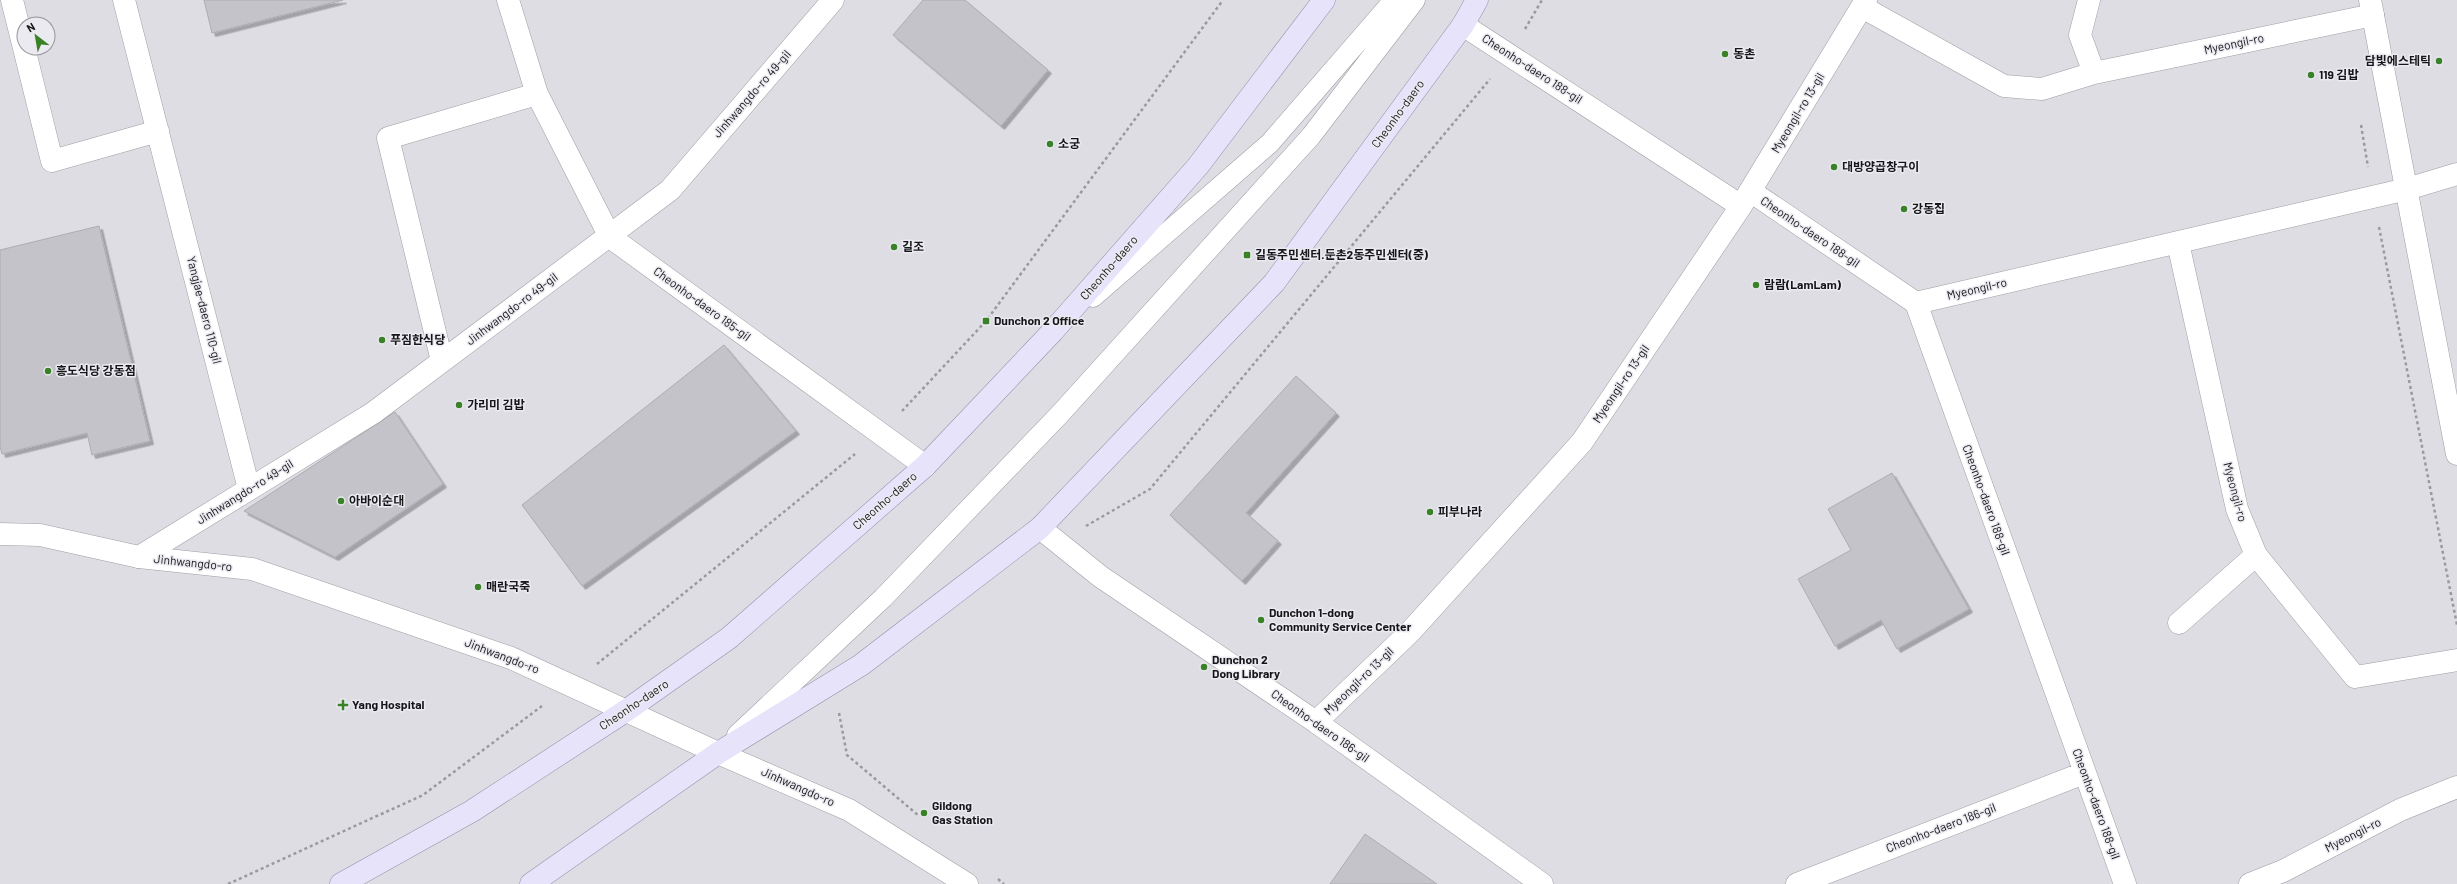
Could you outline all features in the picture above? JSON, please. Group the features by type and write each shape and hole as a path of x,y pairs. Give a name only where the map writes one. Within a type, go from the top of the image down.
{"main road":[{"name":"Cheonho-daero","path":"341,884 472,811 627,710 729,638 925,466 1053,331 1198,166 1324,0"},
{"name":"Cheonho-daero","path":"531,884 718,753 861,665 1040,528 1274,283 1464,25 1477,0"}],"street":[{"path":"12,0 16,16"},
{"name":"Yangjae-daero 110-gil","path":"124,0 249,489"},
{"name":"Cheonho-daero 185-gil","path":"508,0 537,94 610,237 925,466"},
{"name":"Jinhwangdo-ro 49-gil","path":"139,557 373,413 610,237 670,190 833,0"},
{"path":"2089,0 2080,35 2094,73"},
{"name":"Myeongil-ro","path":"1864,4 2004,86 2042,89 2094,73 2372,7 2457,454"},
{"name":"Myeongil-ro 13-gil","path":"1316,722 1410,632 1582,442 1745,199 1864,4"},
{"name":"Cheonho-daero 188-gil","path":"1464,25 1916,304 2125,884"},
{"path":"26,56 52,161 158,130"},
{"path":"442,361 388,138 537,94"},
{"name":"Myeongil-ro","path":"1916,304 2407,189 2457,174"},
{"name":"Myeongil-ro","path":"2178,243 2237,509 2256,555 2355,677 2457,660"},
{"name":"Cheonho-daero 186-gil","path":"1040,528 1101,577 1316,722 1542,884"},
{"name":"Jinhwangdo-ro","path":"0,534 40,536 139,557 252,569 512,658 718,753 849,810 967,884"},
{"path":"2179,623 2256,555"},
{"name":"Cheonho-daero 186-gil","path":"1797,884 2084,773"},
{"name":"Myeongil-ro","path":"2250,884 2283,871 2400,810 2457,787"}],"lane":[{"path":"1053,331 1270,143 1394,0"},
{"path":"718,753 882,598 1060,414 1311,136 1415,0"}],"path":[{"path":"228,884 422,795 571,685 880,434 986,321 1223,0"},
{"path":"2360,121 2373,197 2457,625"},
{"path":"838,708 847,755 924,820"},
{"path":"991,874 1004,884"}],"building":[{"path":"204,0 343,0 212,33"},
{"path":"923,0 965,0 1048,70 1001,126 893,35"},
{"path":"99,226 150,441 92,455 87,433 2,454 0,446 0,250"},
{"path":"724,345 796,431 582,586 522,505"},
{"path":"1296,376 1336,413 1246,513 1278,541 1242,581 1170,515"},
{"path":"395,412 443,484 335,557 244,511"},
{"path":"1892,473 1969,609 1897,649 1881,620 1835,646 1798,579 1851,550 1828,509"},
{"path":"1365,834 1437,884 1330,884"}],"place":[{"name":"동촌","path":"1725,54"},
{"name":"담빛에스테틱","path":"2439,61"},
{"name":"119 김밥","path":"2311,75"},
{"name":"소궁","path":"1050,144"},
{"name":"대방양곱창구이","path":"1834,167"},
{"name":"강동집","path":"1904,209"},
{"name":"길조","path":"894,247"},
{"name":"길동주민센터.둔촌2동주민센터(중)","path":"1247,255"},
{"name":"람람(LamLam)","path":"1756,285"},
{"name":"Dunchon 2 Office","path":"986,321"},
{"name":"푸짐한식당","path":"382,340"},
{"name":"흥도식당 강동점","path":"48,371"},
{"name":"가리미 김밥","path":"459,405"},
{"name":"아바이순대","path":"341,501"},
{"name":"피부나라","path":"1430,512"},
{"name":"매란국죽","path":"478,587"},
{"name":"Dunchon 1-dong Community Service Center","path":"1261,620"},
{"name":"Dunchon 2 Dong Library","path":"1204,667"},
{"name":"Yang Hospital","path":"343,705"},
{"name":"Gildong Gas Station","path":"924,813"}]}
